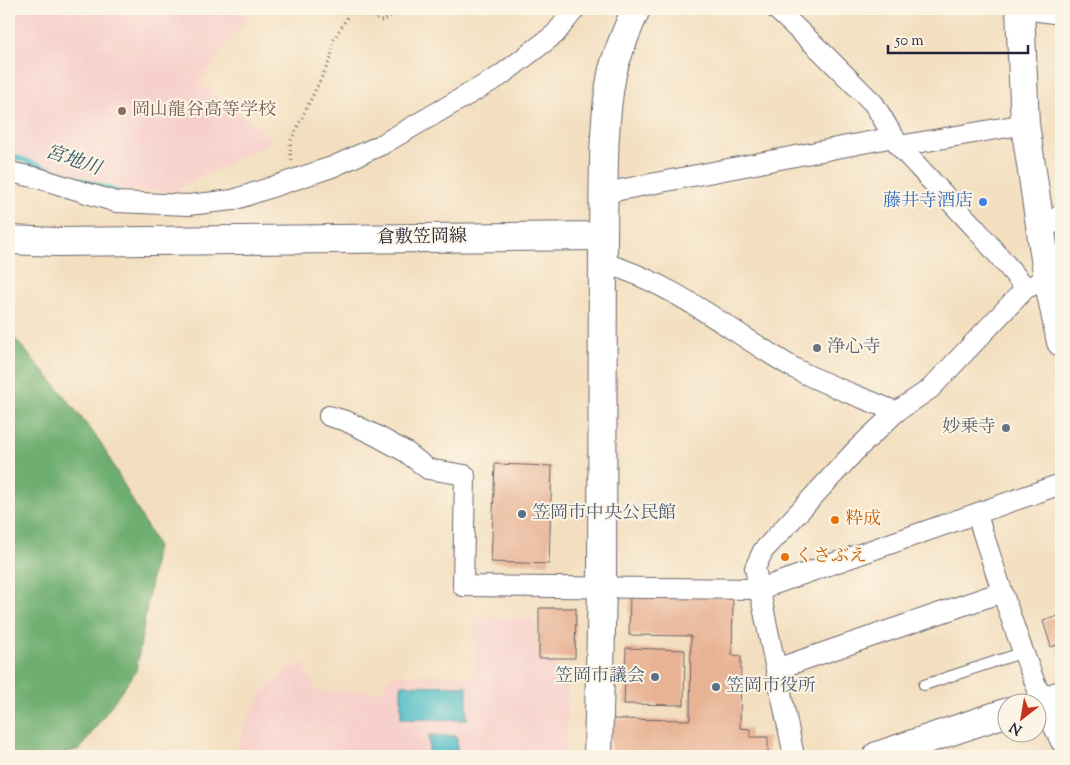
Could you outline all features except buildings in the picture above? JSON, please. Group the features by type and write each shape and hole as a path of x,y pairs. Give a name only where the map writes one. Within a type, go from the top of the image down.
{"street":[{"path":"9,172 38,178 116,202 188,205 233,200 332,167 381,144 500,76 555,34 575,9"},
{"path":"598,756 602,588 604,193 607,111 613,73 636,9"},
{"path":"776,9 823,52 874,104 896,142 976,229 1037,283"},
{"path":"1020,9 1025,124 1040,233 1037,283 1061,342"},
{"path":"1024,9 1061,14"},
{"path":"604,193 896,142 1025,124"},
{"path":"1040,233 1061,214"},
{"name":"倉敷笠岡線","path":"9,240 604,250"},
{"path":"604,250 795,368 830,385 896,412"},
{"path":"794,756 755,568 763,551 856,450 896,412 930,388 1037,283"},
{"path":"329,416 346,421 375,435 406,452 428,469 465,475 462,586 760,589 977,515 1061,484"},
{"path":"977,515 1024,652 1043,692"},
{"path":"776,669 1002,592"},
{"path":"1048,703 1061,742"},
{"path":"877,756 927,748 998,716"}],"lane":[{"path":"924,685 1024,652"}],"path":[{"path":"293,181 290,142 331,58 333,41 352,10 358,9 383,21 395,9"}],"shaded area":[{"name":"岡山龍谷高等学校","path":"9,9 236,9 248,18 198,82 274,141 181,186 178,192 127,190 9,152"},
{"path":"476,617 535,619 538,662 555,662 554,678 568,688 566,756 236,756 244,727 262,692 285,671 304,663 316,692 382,691 390,675 475,676"}],"green space":[{"path":"9,332 58,388 101,443 157,545 136,671 80,749 53,756 9,756"}],"water":[{"path":"401,685 467,686 467,720 401,719"},
{"path":"429,735 457,736 457,755 429,755"}],"waterway":[{"name":"宮地川","path":"9,155 118,192"}],"place":[{"name":"岡山龍谷高等学校","path":"122,111"},
{"name":"藤井寺酒店","path":"983,202"},
{"name":"浄心寺","path":"817,348"},
{"name":"妙乗寺","path":"1006,428"},
{"name":"笠岡市中央公民館","path":"522,514"},
{"name":"粋成","path":"835,520"},
{"name":"くさぶえ","path":"785,557"},
{"name":"笠岡市議会","path":"655,677"},
{"name":"笠岡市役所","path":"716,687"}]}
